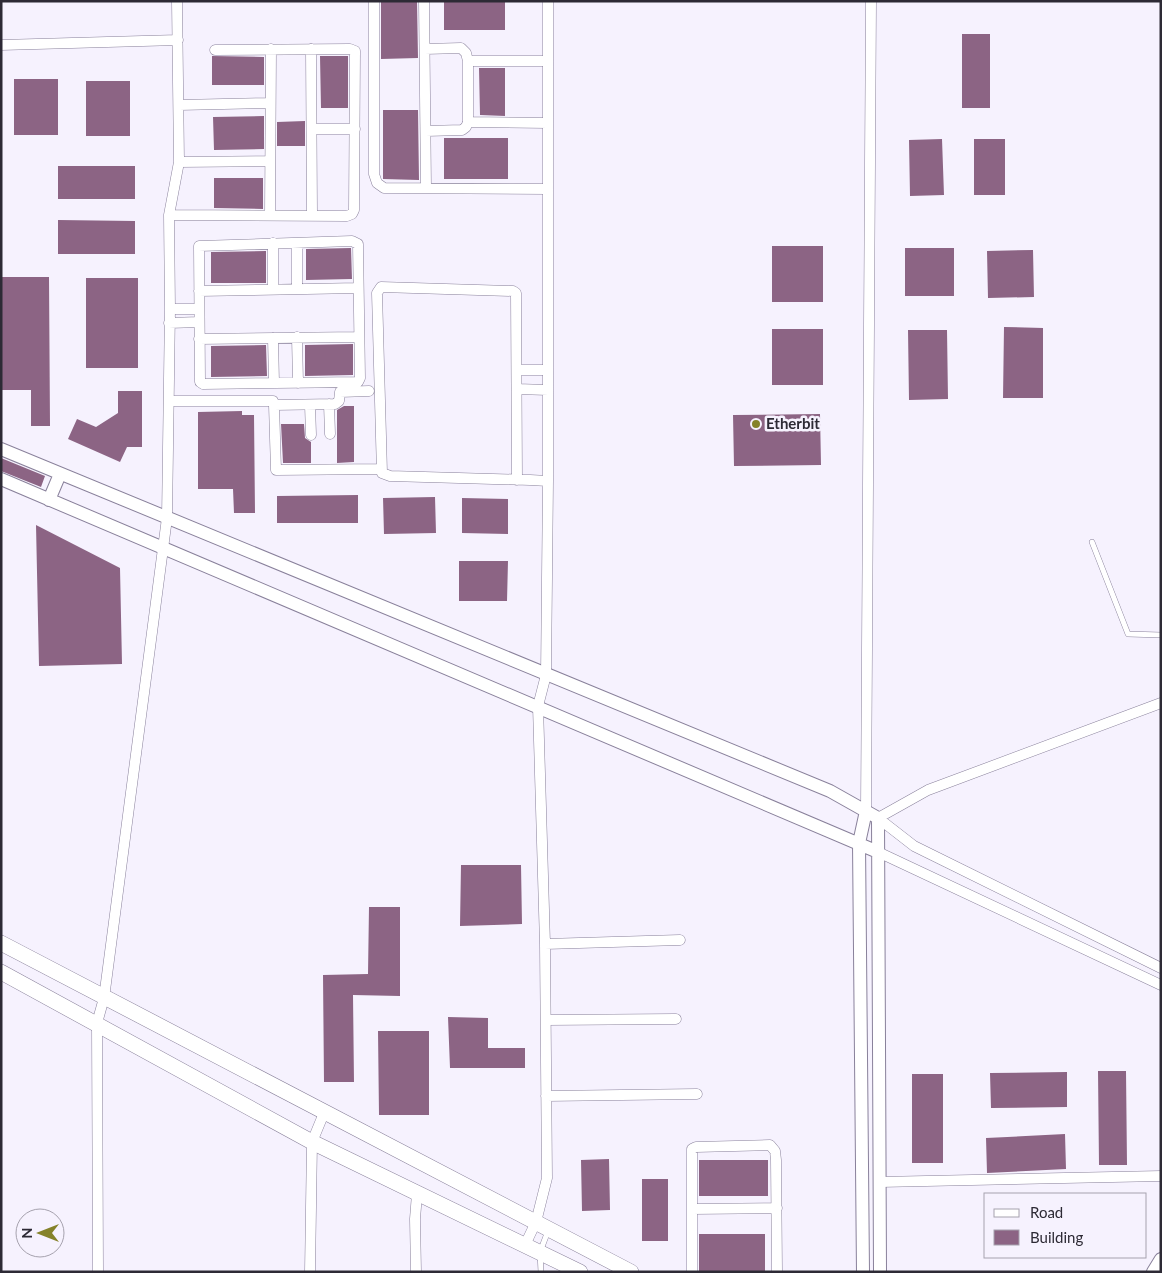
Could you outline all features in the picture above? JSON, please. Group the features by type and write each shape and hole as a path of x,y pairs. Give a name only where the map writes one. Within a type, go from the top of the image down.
{"main road":[{"path":"1,943 631,1272"},
{"path":"1,972 312,1142 580,1272"}],"street":[{"path":"98,1272 97,1023 104,998 167,518 170,309 169,216 180,162 177,1"},
{"path":"374,1 374,174 377,184 384,188 548,189"},
{"path":"424,1 426,188"},
{"path":"525,1245 542,1225 547,1178 545,944 538,706 546,675 548,1"},
{"path":"863,1272 859,843 866,812 871,1"},
{"path":"1,45 178,40"},
{"path":"425,49 461,48 466,53 468,61 468,122 466,127 462,130 426,131"},
{"path":"270,216 271,49"},
{"path":"311,49 312,215"},
{"path":"169,216 352,214 355,206 355,52 350,49 214,50"},
{"path":"468,61 548,60"},
{"path":"179,104 270,104"},
{"path":"468,122 548,123"},
{"path":"312,129 355,129"},
{"path":"180,162 270,161"},
{"path":"352,241 356,243 360,378 358,382 202,383 199,379 198,249 201,245 273,243 352,241"},
{"path":"273,243 273,290"},
{"path":"297,243 297,289"},
{"path":"518,480 517,294 515,292 382,287 377,293 381,469 384,475 390,476 548,481"},
{"path":"199,291 358,288"},
{"path":"170,309 199,309"},
{"path":"169,323 199,322"},
{"path":"297,337 298,383"},
{"path":"199,339 359,337"},
{"path":"274,338 274,383"},
{"path":"517,370 548,370"},
{"path":"517,389 548,390"},
{"path":"274,405 337,404 340,392 368,391"},
{"path":"169,402 270,400 274,405 276,470 381,469"},
{"path":"329,404 330,434"},
{"path":"310,405 311,435"},
{"path":"1,449 830,791 878,818 914,846 1161,968"},
{"path":"49,500 60,474"},
{"path":"1,479 859,843 1161,985"},
{"path":"878,818 928,790 1161,703"},
{"path":"878,818 880,1272"},
{"path":"545,944 680,940"},
{"path":"546,1020 676,1019"},
{"path":"546,1096 697,1094"},
{"path":"310,1272 312,1142 324,1112"},
{"path":"692,1272 691,1152 694,1148 770,1145 775,1151 776,1160 777,1272"},
{"path":"880,1182 1161,1176"},
{"path":"416,1272 415,1219 417,1194"},
{"path":"692,1209 777,1208"},
{"path":"1153,1272 1161,1259"}],"lane":[{"path":"1092,542 1128,634 1161,635"},
{"path":"541,1272 542,1225"}],"building":[{"path":"381,1 417,1 418,58 381,59"},
{"path":"444,1 505,1 505,30 444,30"},
{"path":"962,34 990,34 990,108 962,108"},
{"path":"212,56 264,57 264,85 212,85"},
{"path":"320,56 348,56 348,108 321,108"},
{"path":"479,68 505,68 505,116 480,115"},
{"path":"14,79 58,79 58,135 14,135"},
{"path":"86,81 130,81 130,136 86,136"},
{"path":"383,110 418,110 419,180 383,179"},
{"path":"264,116 264,149 214,150 213,117"},
{"path":"305,121 305,146 277,146 277,122"},
{"path":"444,138 508,138 508,179 444,179"},
{"path":"942,139 944,195 910,196 909,140"},
{"path":"974,139 1005,139 1005,195 974,195"},
{"path":"58,166 135,166 135,199 58,199"},
{"path":"214,178 263,178 263,209 214,208"},
{"path":"58,220 135,221 135,254 58,254"},
{"path":"772,246 823,246 823,302 772,302"},
{"path":"351,248 352,279 306,280 306,249"},
{"path":"905,248 954,248 954,296 905,296"},
{"path":"1033,250 1034,297 988,298 987,251"},
{"path":"266,251 266,283 211,283 211,252"},
{"path":"1,277 49,277 50,426 31,426 31,390 1,390"},
{"path":"86,278 138,278 138,368 86,368"},
{"path":"1004,327 1043,328 1043,398 1003,398"},
{"path":"772,329 823,329 823,385 772,385"},
{"path":"908,330 947,330 948,399 909,400"},
{"path":"353,344 353,375 305,376 305,345"},
{"path":"266,345 267,376 211,377 211,346"},
{"path":"118,391 142,391 142,447 127,447 120,462 68,439 77,419 96,427 118,413"},
{"path":"344,406 354,406 354,462 337,463 337,410"},
{"path":"242,411 242,415 254,415 255,513 234,513 233,489 198,489 198,412"},
{"path":"820,414 821,465 734,466 733,415"},
{"path":"281,424 304,424 305,438 311,442 311,463 283,463"},
{"path":"1,458 45,476 41,487 1,471"},
{"path":"358,495 358,523 277,523 277,496"},
{"path":"435,497 436,533 384,534 383,498"},
{"path":"462,498 508,499 508,534 462,533"},
{"path":"36,525 120,568 122,664 39,666"},
{"path":"459,561 508,561 507,601 459,601"},
{"path":"461,865 521,865 522,924 460,926"},
{"path":"369,907 400,907 400,996 353,995 354,1082 324,1082 323,975 368,974"},
{"path":"448,1017 488,1018 488,1048 525,1048 525,1068 450,1068"},
{"path":"378,1031 429,1031 429,1115 379,1115"},
{"path":"1098,1071 1126,1071 1127,1165 1099,1165"},
{"path":"1067,1072 1067,1107 991,1108 990,1073"},
{"path":"912,1074 943,1074 943,1163 912,1163"},
{"path":"1065,1134 1066,1169 987,1173 986,1138"},
{"path":"609,1159 610,1210 582,1211 581,1160"},
{"path":"699,1160 768,1160 768,1196 699,1196"},
{"path":"642,1179 668,1179 668,1241 642,1241"},
{"path":"699,1234 765,1234 765,1271 699,1272"}],"place":[{"name":"Etherbit","path":"756,424"}]}
